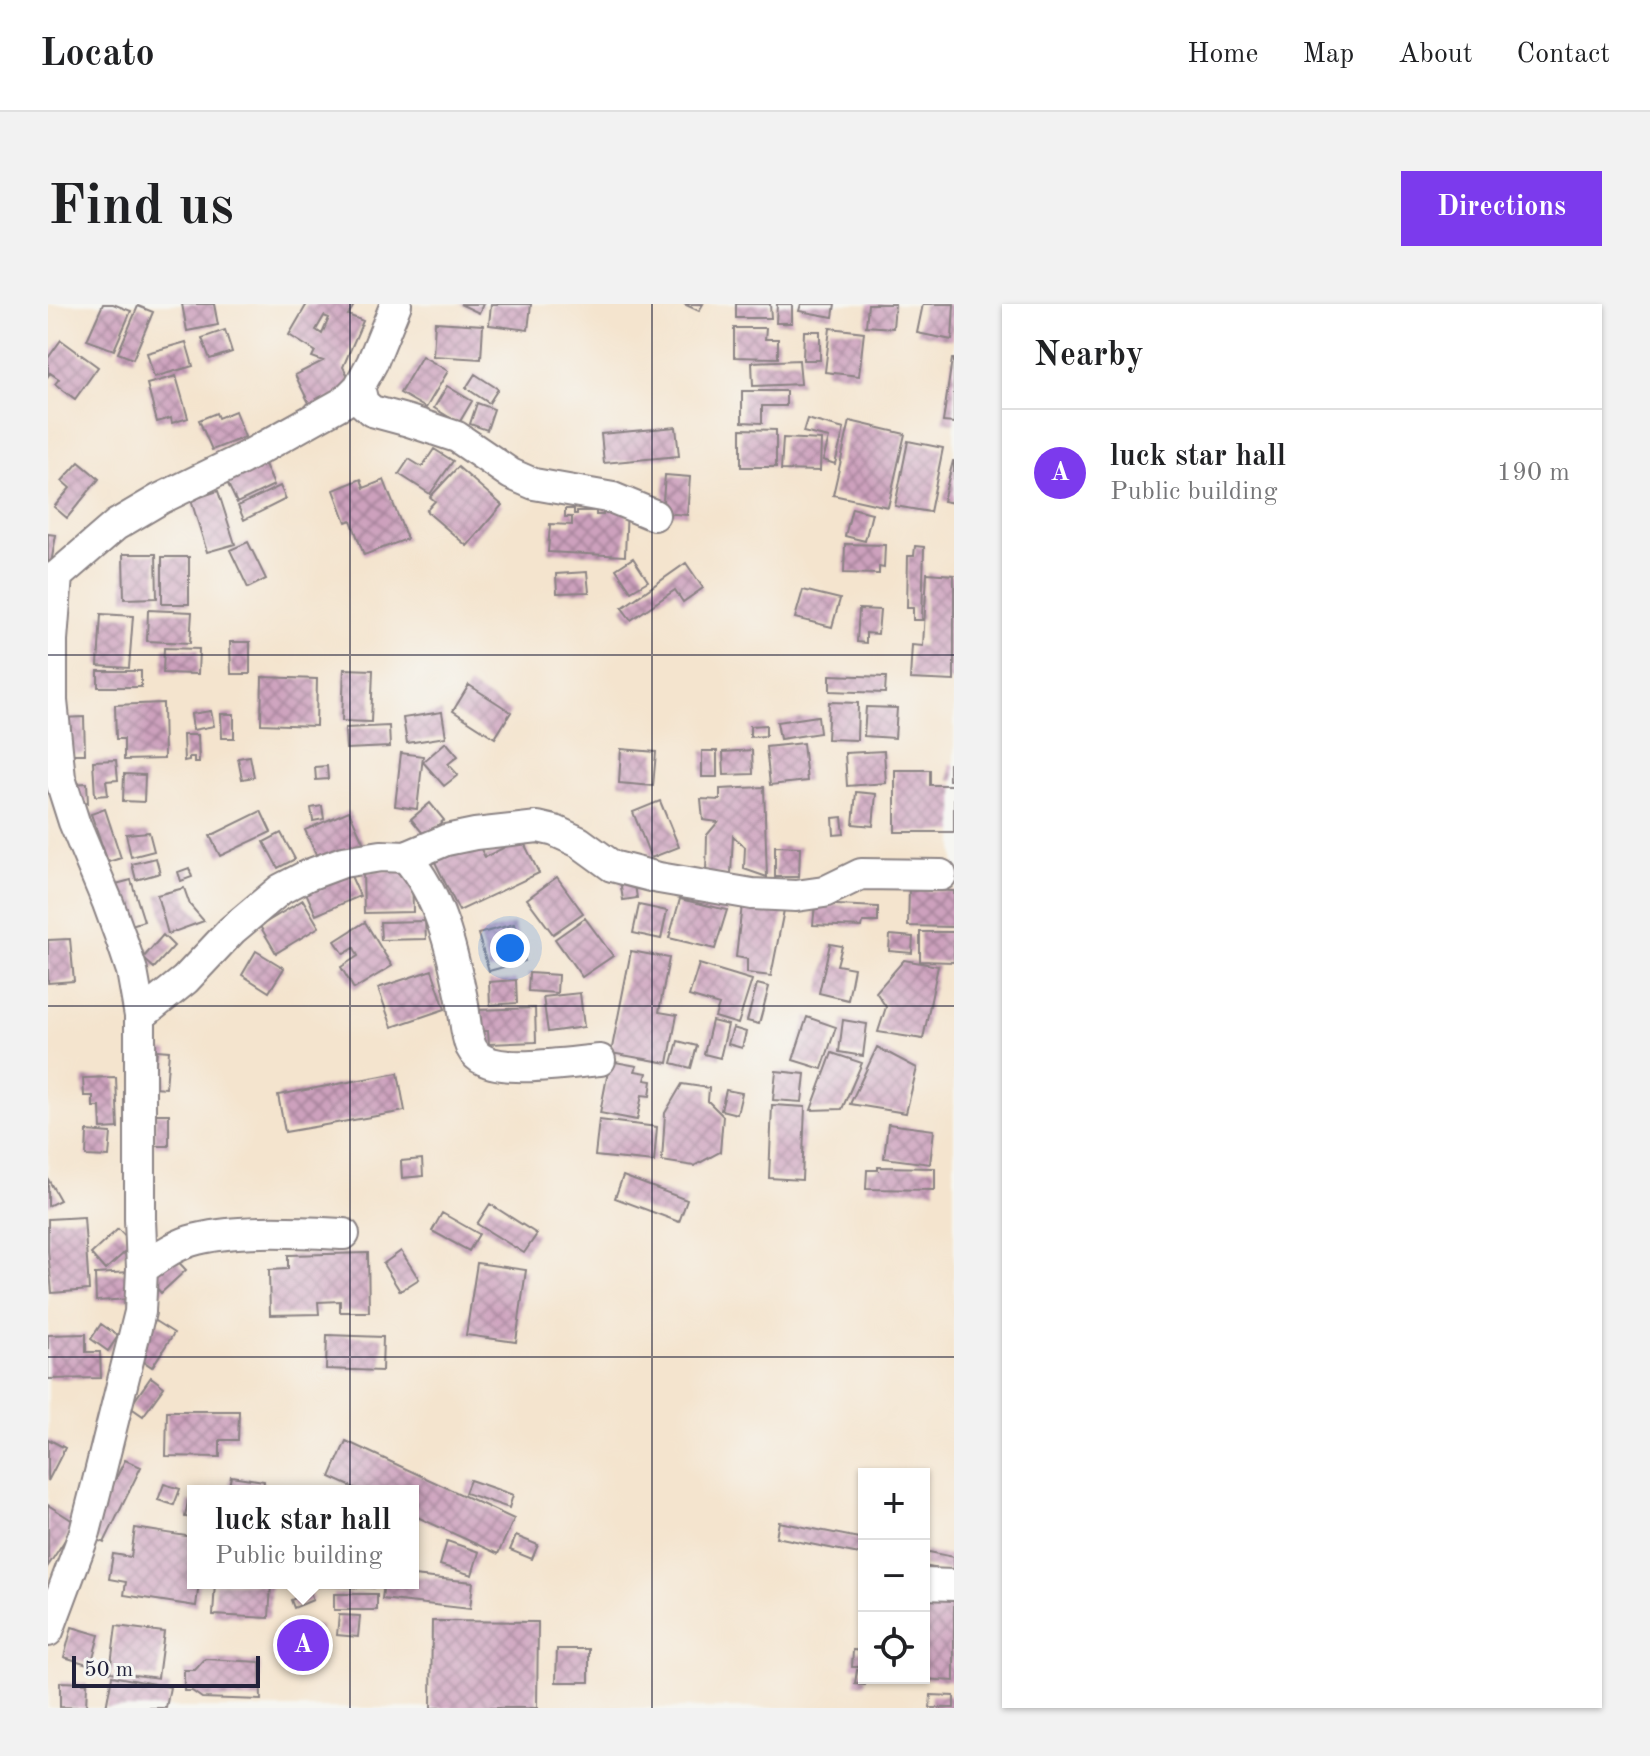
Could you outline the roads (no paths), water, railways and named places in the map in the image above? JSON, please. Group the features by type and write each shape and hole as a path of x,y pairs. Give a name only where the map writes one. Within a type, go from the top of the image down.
{"street":[{"path":"48,1631 85,1532 140,1312 142,1269 140,1016 132,971 122,941 54,780 53,578 116,525 344,402 359,387 372,363 396,304"},
{"path":"359,387 363,403 372,411 457,437 511,474 534,484 613,498 654,515"},
{"path":"140,1016 185,980 232,930 281,889 343,862 370,856 406,857 460,837 538,827 567,836 612,866 659,878 752,894 796,896 824,892 861,874 941,875"},
{"path":"406,857 422,877 439,912 458,980 470,1043 477,1055 487,1062 513,1066 600,1060"},
{"path":"142,1269 167,1251 191,1241 220,1236 344,1234"},
{"path":"930,1584 954,1585"}],"place":[{"name":"luck star hall","path":"303,1645"}]}
